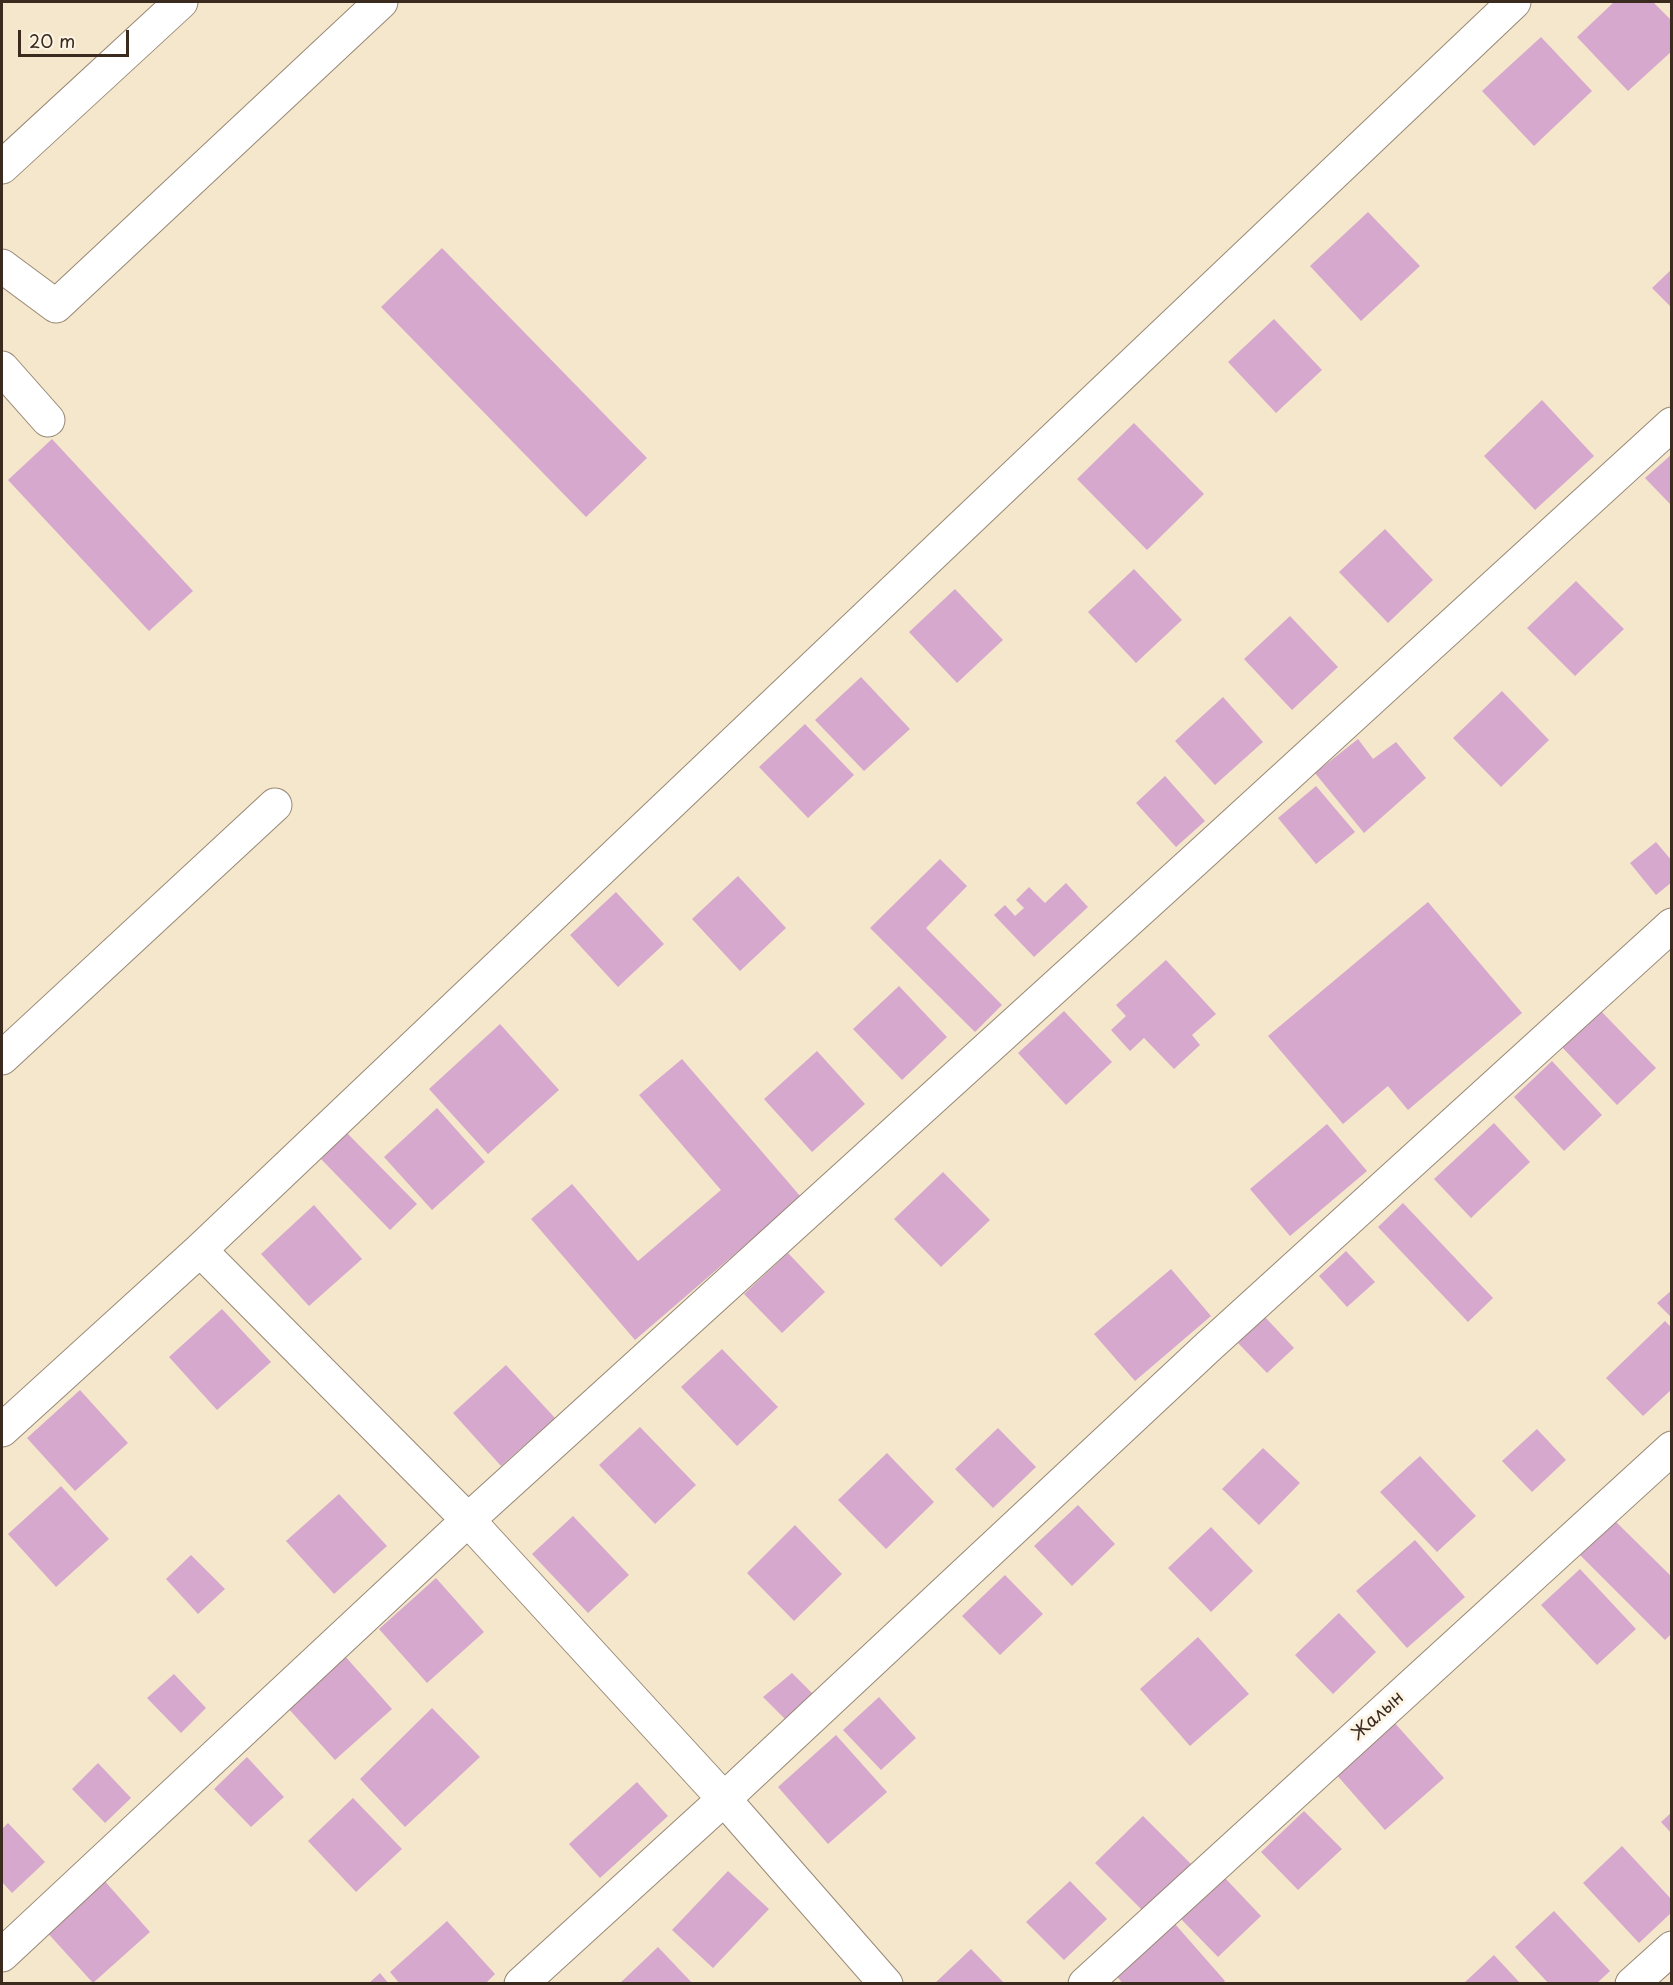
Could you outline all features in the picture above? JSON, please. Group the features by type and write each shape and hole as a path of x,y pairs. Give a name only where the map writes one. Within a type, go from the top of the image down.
{"street":[{"path":"2,167 181,2"},
{"path":"2,266 56,306 381,2"},
{"path":"2,1430 200,1250 1514,2"},
{"path":"2,368 48,420"},
{"path":"2,1955 468,1520 1671,424"},
{"path":"2,1058 275,805"},
{"path":"521,1983 724,1799 1200,1354 1671,925"},
{"path":"200,1250 468,1520 724,1799 886,1983"},
{"name":"Жалын","path":"1084,1983 1671,1448"},
{"path":"1632,1983 1671,1948"}],"building":[{"path":"1614,2 1653,2 1672,21 1672,51 1628,91 1577,37"},
{"path":"1541,37 1592,91 1534,146 1482,91"},
{"path":"1368,212 1420,266 1361,321 1310,266"},
{"path":"442,248 647,458 586,517 381,307"},
{"path":"1672,269 1672,308 1652,288"},
{"path":"1274,319 1322,370 1276,413 1228,362"},
{"path":"1542,400 1594,456 1535,510 1484,456"},
{"path":"1134,423 1204,494 1147,550 1077,479"},
{"path":"52,439 193,591 149,631 8,480"},
{"path":"1672,454 1672,506 1645,478"},
{"path":"1385,529 1433,580 1388,623 1339,572"},
{"path":"1134,569 1182,620 1136,663 1088,612"},
{"path":"1576,581 1624,629 1575,676 1527,628"},
{"path":"955,589 1003,640 957,683 909,632"},
{"path":"1290,616 1338,667 1292,710 1244,659"},
{"path":"861,677 910,729 864,771 815,720"},
{"path":"1502,691 1549,740 1501,787 1453,738"},
{"path":"1223,697 1263,742 1215,785 1175,741"},
{"path":"805,724 854,775 808,818 759,767"},
{"path":"1358,739 1373,759 1396,742 1426,778 1364,833 1315,773"},
{"path":"1165,776 1205,821 1176,847 1136,803"},
{"path":"1316,786 1355,832 1316,864 1278,818"},
{"path":"1656,842 1672,861 1672,882 1656,895 1630,863"},
{"path":"940,859 967,886 926,928 1002,1005 975,1032 870,928"},
{"path":"738,876 786,928 740,971 692,919"},
{"path":"1066,883 1088,907 1034,957 994,915 1005,905 1015,916 1024,908 1016,900 1029,887 1045,903"},
{"path":"616,892 664,944 618,987 570,935"},
{"path":"1428,902 1522,1013 1408,1110 1388,1086 1343,1124 1268,1036"},
{"path":"1166,960 1216,1014 1192,1035 1200,1045 1174,1069 1144,1038 1130,1051 1111,1030 1126,1016 1116,1005"},
{"path":"899,986 947,1037 902,1080 853,1029"},
{"path":"1599,1009 1656,1068 1617,1105 1560,1045"},
{"path":"1064,1011 1112,1062 1066,1105 1018,1053"},
{"path":"500,1024 559,1090 488,1154 429,1089"},
{"path":"817,1051 865,1104 812,1152 764,1099"},
{"path":"682,1059 801,1197 635,1340 531,1219 572,1184 638,1261 721,1190 639,1095"},
{"path":"1552,1061 1602,1115 1564,1151 1514,1097"},
{"path":"437,1108 485,1162 432,1210 384,1157"},
{"path":"1494,1123 1530,1162 1471,1218 1434,1179"},
{"path":"1327,1124 1367,1171 1290,1236 1250,1189"},
{"path":"347,1133 417,1204 390,1230 321,1159"},
{"path":"943,1172 990,1220 941,1267 894,1219"},
{"path":"1403,1203 1493,1298 1468,1322 1378,1227"},
{"path":"314,1205 362,1259 309,1306 261,1254"},
{"path":"1346,1251 1375,1282 1347,1307 1319,1276"},
{"path":"788,1253 825,1292 782,1333 744,1294"},
{"path":"1171,1269 1211,1316 1135,1381 1094,1334"},
{"path":"1672,1290 1672,1318 1657,1303"},
{"path":"222,1309 271,1362 217,1410 169,1357"},
{"path":"1265,1317 1294,1348 1267,1373 1238,1343"},
{"path":"1665,1321 1672,1328 1672,1389 1643,1416 1606,1378"},
{"path":"722,1349 778,1407 737,1446 681,1387"},
{"path":"506,1365 555,1418 501,1466 453,1413"},
{"path":"80,1390 128,1443 75,1491 27,1438"},
{"path":"640,1427 696,1485 655,1524 599,1465"},
{"path":"998,1428 1036,1467 993,1508 955,1469"},
{"path":"1537,1429 1566,1460 1532,1492 1502,1461"},
{"path":"1263,1448 1300,1483 1259,1525 1222,1489"},
{"path":"887,1453 934,1502 886,1549 838,1500"},
{"path":"1420,1456 1476,1516 1437,1552 1380,1492"},
{"path":"61,1486 109,1539 56,1587 8,1534"},
{"path":"339,1494 387,1546 334,1594 286,1541"},
{"path":"1078,1505 1115,1544 1072,1586 1034,1546"},
{"path":"573,1516 629,1575 588,1613 532,1554"},
{"path":"1613,1519 1672,1577 1672,1633 1665,1640 1579,1554"},
{"path":"795,1525 842,1574 794,1621 747,1573"},
{"path":"1211,1527 1253,1571 1211,1612 1168,1568"},
{"path":"1415,1540 1465,1597 1407,1648 1356,1591"},
{"path":"191,1555 225,1589 198,1614 166,1579"},
{"path":"1580,1569 1636,1629 1597,1665 1541,1605"},
{"path":"1005,1575 1043,1614 1000,1655 962,1616"},
{"path":"436,1578 484,1632 427,1683 379,1629"},
{"path":"1339,1613 1376,1652 1333,1694 1295,1655"},
{"path":"1198,1637 1249,1694 1190,1746 1140,1689"},
{"path":"344,1655 392,1709 335,1760 287,1707"},
{"path":"792,1673 815,1696 789,1723 763,1697"},
{"path":"174,1674 206,1708 181,1733 147,1698"},
{"path":"879,1697 916,1738 881,1770 843,1730"},
{"path":"432,1708 480,1757 405,1827 360,1779"},
{"path":"1393,1721 1444,1778 1385,1830 1335,1773"},
{"path":"836,1735 887,1792 828,1844 778,1787"},
{"path":"247,1757 284,1797 251,1827 214,1789"},
{"path":"98,1763 131,1798 105,1823 72,1789"},
{"path":"637,1782 668,1816 600,1878 569,1844"},
{"path":"353,1798 402,1849 356,1892 308,1841"},
{"path":"1304,1811 1342,1849 1298,1890 1261,1852"},
{"path":"1672,1812 1672,1834 1661,1822"},
{"path":"1143,1816 1191,1864 1143,1911 1095,1863"},
{"path":"8,1823 45,1862 12,1893 2,1882 2,1829"},
{"path":"1622,1846 1672,1900 1672,1912 1639,1943 1583,1883"},
{"path":"728,1871 769,1909 713,1968 672,1930"},
{"path":"1224,1877 1261,1916 1218,1957 1180,1918"},
{"path":"102,1878 150,1932 93,1983 45,1930"},
{"path":"1070,1881 1107,1919 1064,1960 1026,1922"},
{"path":"1554,1911 1610,1971 1596,1984 1549,1984 1515,1947"},
{"path":"447,1921 495,1974 485,1984 400,1984 390,1972"},
{"path":"1175,1924 1225,1981 1222,1984 1123,1984 1116,1975"},
{"path":"658,1947 693,1984 619,1984"},
{"path":"971,1949 1005,1984 934,1984"},
{"path":"1494,1955 1521,1984 1463,1984"},
{"path":"380,1973 389,1984 368,1984"}]}
